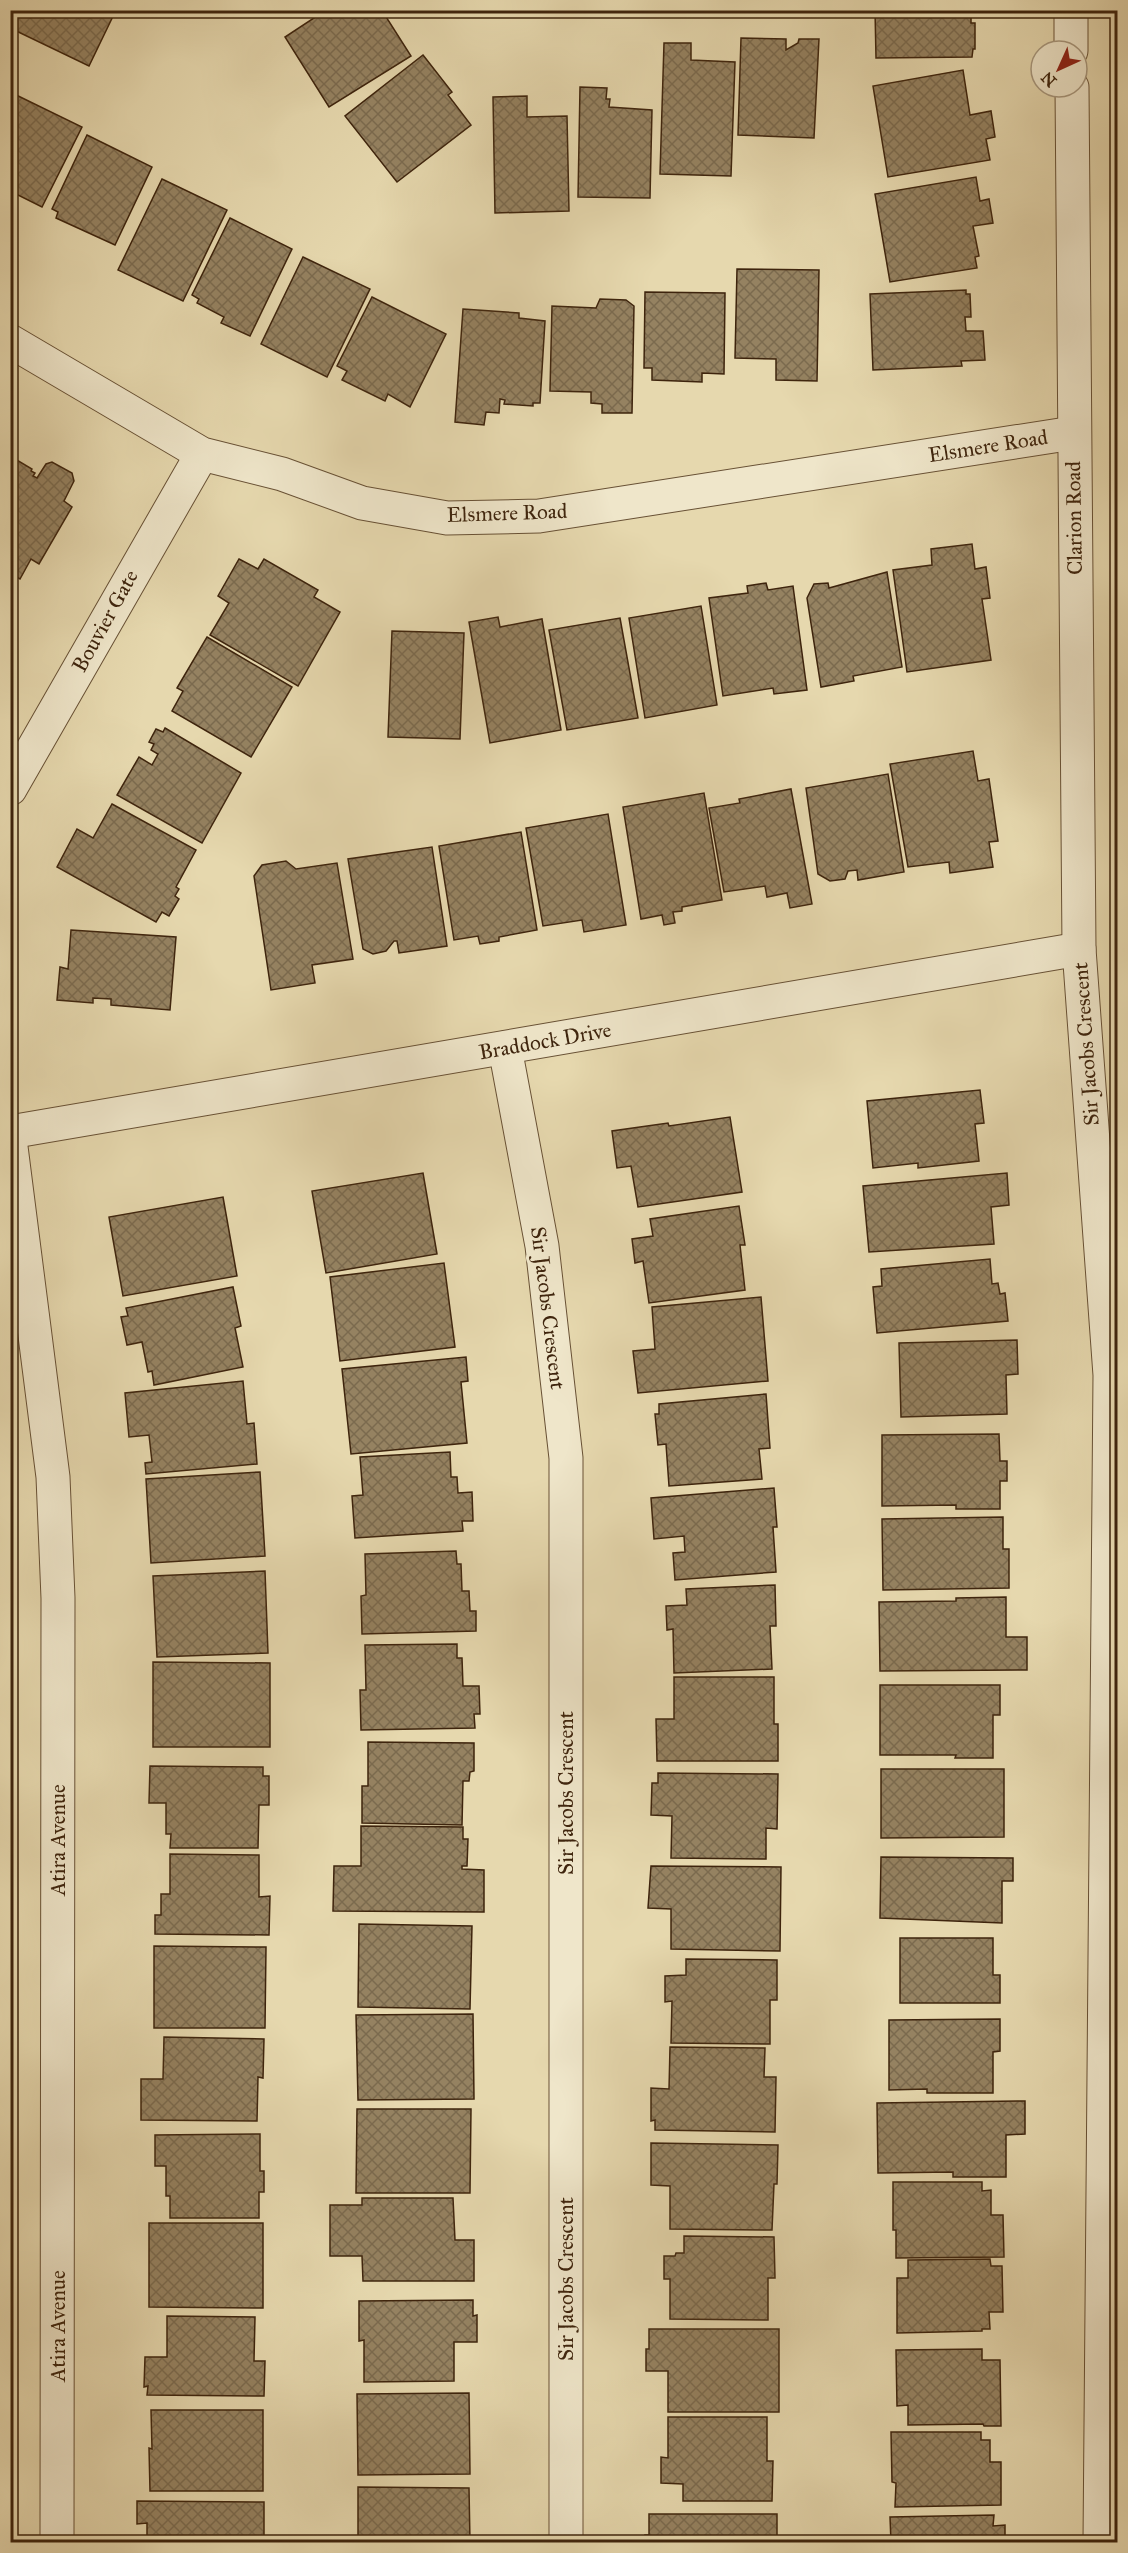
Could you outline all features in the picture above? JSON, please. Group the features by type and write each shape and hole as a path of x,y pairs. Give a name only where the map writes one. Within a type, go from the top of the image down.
{"street":[{"path":"1071,10 1071,39"},
{"name":"Clarion Road","path":"1072,99 1079,949"},
{"name":"Elsmere Road","path":"10,341 202,454 282,474 362,503 447,518 539,516 1073,433"},
{"name":"Bouvier Gate","path":"10,789 202,454"},
{"name":"Braddock Drive","path":"10,1132 1079,949"},
{"name":"Sir Jacobs Crescent","path":"1079,949 1110,1375 1100,2542"},
{"name":"Sir Jacobs Crescent","path":"506,1048 542,1246 566,1458 566,2542"},
{"name":"Atira Avenue","path":"10,1140 53,1477 58,1598 57,2542"}],"building":[{"path":"10,10 116,10 89,66 10,28"},
{"path":"326,10 371,10 375,17 383,12 411,56 329,107 285,37"},
{"path":"875,10 989,10 989,12 971,15 971,23 975,23 975,49 973,49 972,57 876,58"},
{"path":"741,38 786,39 786,50 798,43 799,39 819,39 814,138 738,135"},
{"path":"664,43 691,43 691,60 735,62 731,176 660,174"},
{"path":"423,55 452,92 448,95 471,125 397,182 345,116"},
{"path":"963,70 970,115 991,111 995,137 986,139 990,160 888,177 873,86"},
{"path":"580,87 607,88 606,99 610,99 609,107 652,110 650,198 578,197"},
{"path":"10,92 82,127 42,207 10,191"},
{"path":"527,96 527,117 567,116 569,211 495,213 493,97"},
{"path":"87,135 152,167 115,245 56,218 58,212 52,209"},
{"path":"976,177 980,201 989,199 993,223 973,226 979,256 975,257 977,268 890,282 875,194"},
{"path":"162,179 227,210 183,301 118,270"},
{"path":"230,218 292,249 250,336 221,323 224,317 197,303 199,299 192,295"},
{"path":"303,257 370,289 327,377 261,344"},
{"path":"737,269 819,270 817,381 776,380 776,359 735,358"},
{"path":"966,290 966,294 970,294 971,317 965,317 966,331 983,331 985,360 961,361 962,366 873,370 870,294"},
{"path":"645,292 725,293 724,374 702,373 702,382 652,380 652,368 644,368"},
{"path":"372,297 446,334 410,407 388,394 385,401 342,380 347,371 337,366"},
{"path":"600,299 626,300 634,306 632,413 602,413 602,404 591,403 591,392 550,391 552,306 596,308"},
{"path":"463,309 519,313 519,318 545,321 540,403 533,403 533,406 504,404 505,400 500,399 499,413 486,412 484,425 455,422"},
{"path":"10,456 32,469 31,471 35,473 33,476 37,478 46,464 52,462 72,473 74,481 64,501 72,507 39,564 31,559 20,579 10,573"},
{"path":"972,544 975,569 986,567 990,598 982,599 991,660 907,672 893,570 932,565 931,549"},
{"path":"239,559 258,569 264,559 318,590 314,597 340,612 298,686 210,635 229,603 218,596"},
{"path":"887,572 902,667 853,676 854,681 821,687 807,598 814,584 828,583 829,588"},
{"path":"766,583 768,590 793,586 807,690 774,694 773,688 723,696 709,598 748,593 747,586"},
{"path":"701,606 717,705 645,718 629,618"},
{"path":"498,617 500,627 542,619 561,730 490,743 469,622"},
{"path":"620,618 638,718 567,730 549,630"},
{"path":"392,631 464,633 460,739 388,737"},
{"path":"207,637 292,687 251,757 172,711 183,691 177,688"},
{"path":"165,728 241,773 202,843 117,795 139,757 152,765 158,754 151,750 154,744 149,742 156,729 163,732"},
{"path":"973,751 978,781 989,779 998,841 989,842 993,867 950,873 949,862 908,867 890,764"},
{"path":"888,774 904,872 858,880 857,870 848,871 845,879 830,881 818,874 806,788"},
{"path":"791,789 812,904 790,908 787,893 767,897 765,886 724,892 709,808 740,803 739,799"},
{"path":"704,793 722,900 682,907 682,911 673,912 675,923 664,925 662,915 641,919 623,807"},
{"path":"112,804 196,850 176,887 179,889 175,896 179,899 169,916 162,912 156,922 57,867 77,829 93,838"},
{"path":"608,814 626,925 584,932 582,920 543,926 526,828"},
{"path":"521,832 537,930 499,937 499,941 480,944 478,936 454,940 439,846"},
{"path":"432,847 447,946 399,953 397,941 394,941 386,951 373,954 363,949 348,859"},
{"path":"286,861 296,869 337,863 353,959 312,965 315,983 271,990 254,876 262,865"},
{"path":"71,930 176,937 170,1010 111,1005 111,999 93,998 93,1003 57,1000 60,967 68,969"},
{"path":"980,1090 984,1123 975,1124 979,1161 918,1168 918,1163 873,1168 867,1101"},
{"path":"730,1117 742,1192 638,1207 631,1166 617,1168 612,1131"},
{"path":"423,1173 437,1254 326,1273 312,1191"},
{"path":"1007,1173 1009,1205 991,1207 994,1244 869,1252 863,1186"},
{"path":"223,1197 237,1276 123,1296 109,1217"},
{"path":"739,1206 745,1245 740,1245 745,1290 649,1303 643,1261 635,1263 632,1239 653,1236 650,1219"},
{"path":"990,1259 992,1284 998,1283 1000,1294 1005,1293 1008,1321 877,1333 873,1287 882,1286 881,1269"},
{"path":"444,1263 455,1347 340,1361 330,1277"},
{"path":"233,1287 241,1326 235,1328 243,1367 154,1385 152,1371 148,1372 142,1342 127,1345 121,1317 128,1316 126,1308"},
{"path":"761,1297 768,1381 638,1393 633,1351 655,1349 652,1307"},
{"path":"1017,1340 1018,1374 1006,1375 1007,1414 901,1417 899,1343"},
{"path":"466,1357 468,1381 461,1382 467,1443 351,1454 342,1369"},
{"path":"243,1381 247,1424 254,1423 257,1464 146,1474 145,1463 152,1462 149,1435 129,1437 125,1393"},
{"path":"766,1394 770,1448 759,1449 762,1479 669,1486 666,1444 658,1445 655,1414 659,1414 659,1404"},
{"path":"999,1434 1000,1461 1007,1461 1007,1481 1000,1481 1000,1509 956,1509 956,1505 882,1506 882,1435"},
{"path":"450,1452 451,1477 457,1477 458,1493 472,1492 473,1521 462,1521 463,1531 355,1538 352,1496 363,1495 360,1457"},
{"path":"260,1472 265,1556 151,1563 146,1479"},
{"path":"774,1488 777,1527 773,1527 776,1572 675,1580 673,1553 685,1552 684,1536 654,1539 651,1498"},
{"path":"1003,1517 1003,1549 1009,1549 1009,1588 883,1590 882,1519"},
{"path":"456,1551 457,1564 461,1564 462,1591 469,1591 470,1611 476,1611 476,1631 362,1634 361,1596 366,1595 365,1554"},
{"path":"265,1571 268,1653 157,1657 153,1576"},
{"path":"775,1585 776,1626 770,1626 772,1669 674,1673 673,1629 667,1630 666,1606 687,1605 686,1589"},
{"path":"1006,1597 1006,1637 1027,1637 1027,1670 880,1671 879,1602 956,1601 956,1598"},
{"path":"457,1644 457,1658 462,1658 463,1686 479,1686 480,1714 474,1714 475,1728 361,1730 360,1690 366,1690 365,1645"},
{"path":"153,1662 270,1663 270,1747 153,1747"},
{"path":"674,1677 774,1677 774,1724 778,1724 778,1761 657,1761 656,1719 674,1719"},
{"path":"880,1685 1000,1685 1000,1715 993,1715 993,1758 955,1758 956,1755 880,1755"},
{"path":"368,1742 474,1743 474,1771 470,1772 469,1781 463,1781 462,1825 362,1823 362,1786 368,1786"},
{"path":"150,1766 263,1767 263,1776 269,1776 269,1805 259,1805 258,1848 170,1848 171,1834 166,1834 166,1803 149,1803"},
{"path":"881,1769 1004,1769 1004,1837 881,1838"},
{"path":"658,1773 778,1774 777,1829 766,1828 766,1859 671,1858 672,1816 651,1815 652,1783 658,1783"},
{"path":"361,1826 463,1827 463,1839 468,1839 467,1866 462,1866 462,1869 484,1870 484,1912 333,1911 334,1866 361,1866"},
{"path":"170,1854 259,1855 259,1897 270,1896 269,1935 155,1934 155,1915 161,1915 161,1894 170,1894"},
{"path":"881,1857 1013,1858 1013,1881 1002,1881 1002,1923 880,1918"},
{"path":"651,1866 781,1867 780,1951 671,1949 671,1909 648,1908"},
{"path":"359,1924 472,1926 470,2009 358,2007"},
{"path":"900,1938 993,1938 993,1975 1000,1975 1000,2003 900,2003"},
{"path":"154,1946 266,1947 265,2028 154,2028"},
{"path":"686,1959 777,1960 777,2000 770,2000 770,2044 671,2043 672,2001 665,2002 665,1976 686,1975"},
{"path":"473,2014 474,2099 358,2100 356,2015"},
{"path":"1000,2019 1000,2051 993,2052 993,2093 927,2093 927,2089 889,2090 889,2020"},
{"path":"164,2037 264,2039 263,2078 258,2077 257,2121 141,2120 141,2079 163,2079"},
{"path":"670,2047 765,2048 764,2077 776,2077 775,2132 655,2130 655,2120 651,2121 651,2088 669,2089"},
{"path":"1025,2101 1025,2134 1006,2135 1006,2177 953,2177 953,2172 878,2173 877,2103"},
{"path":"357,2109 471,2109 470,2193 356,2193"},
{"path":"260,2134 260,2171 264,2171 264,2192 259,2192 259,2218 170,2218 170,2196 166,2196 166,2166 155,2166 155,2135"},
{"path":"651,2143 778,2145 772,2230 670,2229 670,2186 651,2185"},
{"path":"893,2182 982,2182 982,2191 991,2190 991,2215 1003,2215 1004,2257 896,2258 896,2230 893,2230"},
{"path":"362,2198 453,2198 455,2240 474,2240 474,2281 363,2281 362,2256 330,2256 330,2205 362,2205"},
{"path":"149,2223 263,2223 263,2308 149,2307"},
{"path":"684,2236 774,2237 775,2278 768,2278 768,2320 670,2319 670,2279 664,2279 664,2256 684,2253"},
{"path":"990,2259 991,2266 1002,2266 1003,2312 989,2312 990,2329 897,2333 897,2278 908,2278 908,2260"},
{"path":"473,2300 473,2316 477,2315 477,2342 454,2342 454,2381 364,2382 364,2340 359,2341 359,2301"},
{"path":"167,2316 255,2317 254,2361 265,2361 264,2396 147,2395 148,2386 144,2387 145,2357 167,2357"},
{"path":"649,2329 779,2329 779,2412 668,2412 668,2371 646,2371"},
{"path":"982,2349 982,2360 1000,2360 1001,2426 984,2426 983,2424 908,2425 908,2405 897,2406 896,2350"},
{"path":"469,2393 470,2474 358,2475 357,2394"},
{"path":"151,2410 263,2410 263,2491 150,2491"},
{"path":"668,2417 767,2417 767,2461 773,2461 772,2501 683,2501 683,2484 661,2483 661,2457 668,2458"},
{"path":"891,2432 981,2432 981,2440 990,2440 990,2462 1001,2462 1001,2505 895,2507 896,2483 892,2482"},
{"path":"358,2487 469,2488 470,2542 358,2542"},
{"path":"137,2501 264,2502 264,2542 147,2542 147,2523 137,2524"},
{"path":"649,2514 777,2514 777,2542 645,2542 645,2535 649,2535"},
{"path":"994,2515 993,2526 1005,2525 1005,2542 891,2542 890,2517"}]}
